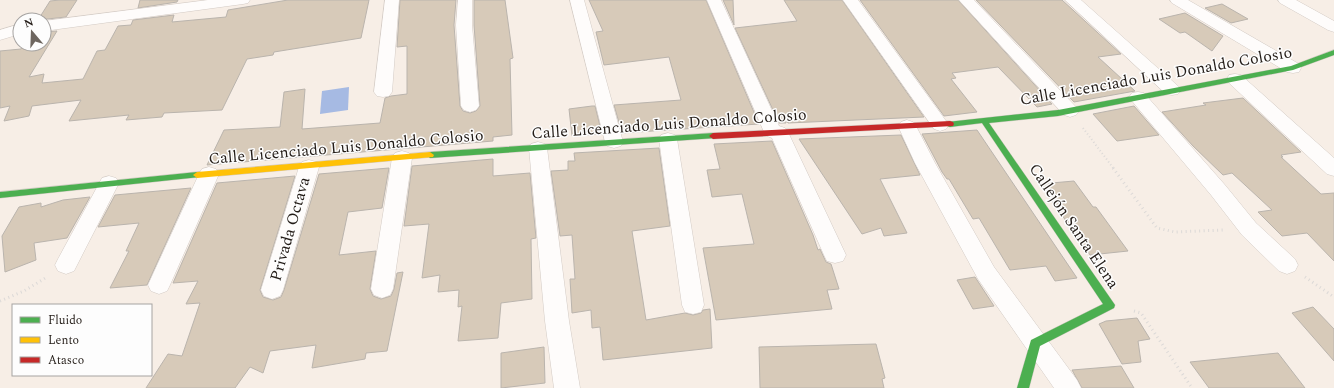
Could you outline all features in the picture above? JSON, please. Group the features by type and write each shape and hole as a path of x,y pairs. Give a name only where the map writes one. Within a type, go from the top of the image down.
{"street":[{"path":"52,25 243,0"},
{"path":"383,92 392,0"},
{"path":"465,0 464,25 470,106"},
{"path":"577,0 614,142"},
{"path":"714,0 835,255"},
{"path":"850,0 940,125"},
{"path":"966,0 1070,111"},
{"path":"1072,0 1172,90"},
{"path":"1177,0 1293,68"},
{"path":"1285,0 1334,27"},
{"path":"0,28 12,29"},
{"path":"0,35 12,31"},
{"name":"Calle Licenciado Luis Donaldo Colosio","path":"0,195 109,182 309,167 505,149 776,132 940,125 984,121 1070,111 1172,90 1293,68 1334,52"},
{"path":"1235,79 1334,169"},
{"path":"1138,97 1218,190 1249,229 1287,264"},
{"name":"Callejón Santa Elena","path":"984,121 1110,306"},
{"path":"907,126 925,163 986,273 1068,388"},
{"path":"668,139 693,305"},
{"path":"538,148 557,321 567,388"},
{"path":"382,289 402,158"},
{"name":"Privada Octava","path":"272,290 309,167"},
{"path":"159,285 209,174"},
{"path":"66,265 109,182"},
{"path":"1023,388 1035,343 1110,306"}],"path":[{"path":"1070,111 1157,228 1175,232 1249,229"},
{"path":"1287,264 1334,297"},
{"path":"0,301 24,291 66,265"},
{"name":"Callejón Santa Elena","path":"1110,306 1141,313 1192,388"}],"water":[{"path":"349,87 348,110 320,114 322,91"}],"building":[{"path":"77,0 66,17 52,18 52,12 43,12 50,1"},
{"path":"140,0 178,0 177,2 138,8"},
{"path":"288,0 369,0 361,38 274,52 273,55 247,59 222,110 164,113 162,117 126,120 129,115 69,121 81,100 32,106 29,116 4,121 10,106 0,108 0,51 12,50 12,52 44,52 29,77 44,74 42,83 83,79 97,51 105,50 118,26 131,25 133,20 174,15 172,22 226,17 228,10"},
{"path":"400,0 456,0 454,25 460,106 463,111 470,113 476,111 480,106 474,25 474,0 505,0 513,58 510,59 512,135 493,137 493,141 207,165 224,130 280,127 284,92 305,89 302,129 380,123 385,98 407,94 407,46 397,47"},
{"path":"589,0 706,0 759,124 622,133 614,105 681,100 669,57 604,65 596,32 603,31"},
{"path":"723,0 733,0 734,25"},
{"path":"784,0 842,0 924,117 788,123 786,120 786,123 779,123 735,28 797,21"},
{"path":"860,0 958,0 1052,104 1037,107 998,67 952,73 956,78 951,79 977,112 944,116"},
{"path":"976,0 1062,0 1121,54 1098,57 1135,91 1074,102"},
{"path":"1222,4 1248,19 1231,23 1205,8"},
{"path":"1185,13 1223,36 1212,51 1185,32 1180,33 1159,19"},
{"path":"52,31 57,31 52,39"},
{"path":"1243,98 1301,152 1281,155 1283,157 1281,157 1321,194 1334,193 1334,261 1307,233 1282,236 1258,212 1272,210 1232,173 1223,175 1193,146 1162,112 1206,105 1203,103"},
{"path":"595,106 602,134 572,136 569,109"},
{"path":"1134,106 1159,135 1117,141 1093,114"},
{"path":"977,130 1077,278 1055,281 1046,266 1010,270 979,218 973,219 949,179 947,179 942,172 922,134"},
{"path":"901,135 920,175 880,179 907,233 884,236 881,228 862,234 799,139"},
{"path":"772,141 813,235 818,250 820,249 826,262 831,264 839,289 827,290 832,309 716,320 703,248 754,244 742,194 712,197 707,170 720,169 714,144"},
{"path":"659,148 670,226 632,231 646,320 685,313 693,315 701,313 703,310 710,309 712,348 603,360 600,327 592,328 591,310 572,313 570,279 575,279 572,235 560,236 551,171 568,170 568,161 575,161 574,153"},
{"path":"493,159 493,176 530,173 536,238 531,239 532,299 501,303 498,338 458,341 462,306 458,307 459,290 438,292 440,275 422,278 429,224 404,226 412,166"},
{"path":"389,168 382,208 348,212 339,255 376,251 370,289 373,296 381,299 391,296 397,273 403,272 387,351 366,353 365,359 312,368 316,345 270,351 263,373 250,367 235,388 146,388 168,354 182,356 200,303 186,304 198,281 173,283 217,183 295,176 260,290 263,297 273,300 281,297 284,290 319,174"},
{"path":"1074,181 1093,207 1096,207 1128,251 1090,255 1040,184"},
{"path":"191,188 147,285 110,288 129,251 126,251 139,223 98,227 115,195"},
{"path":"90,197 67,238 34,243 36,260 5,272 2,236 19,207 41,203 41,207 63,200"},
{"path":"975,277 994,306 973,309 957,280"},
{"path":"1313,307 1334,329 1334,361 1292,313"},
{"path":"1137,318 1150,339 1138,341 1141,362 1122,364 1099,324 1106,321"},
{"path":"876,344 885,378 882,379 884,388 760,388 759,347"},
{"path":"544,347 545,383 501,388 501,353"},
{"path":"1278,353 1305,388 1209,388 1190,362"},
{"path":"1121,366 1134,388 1082,388 1072,370"}],"traffic: fast":[{"path":"950,124 1058,113 1293,68 1334,52"},
{"path":"984,121 1110,305 1035,343 1023,388"},
{"path":"430,155 713,136"},
{"path":"0,195 197,175"}],"traffic: slow":[{"path":"197,175 430,155"}],"traffic: jam":[{"path":"713,136 950,124"}]}
